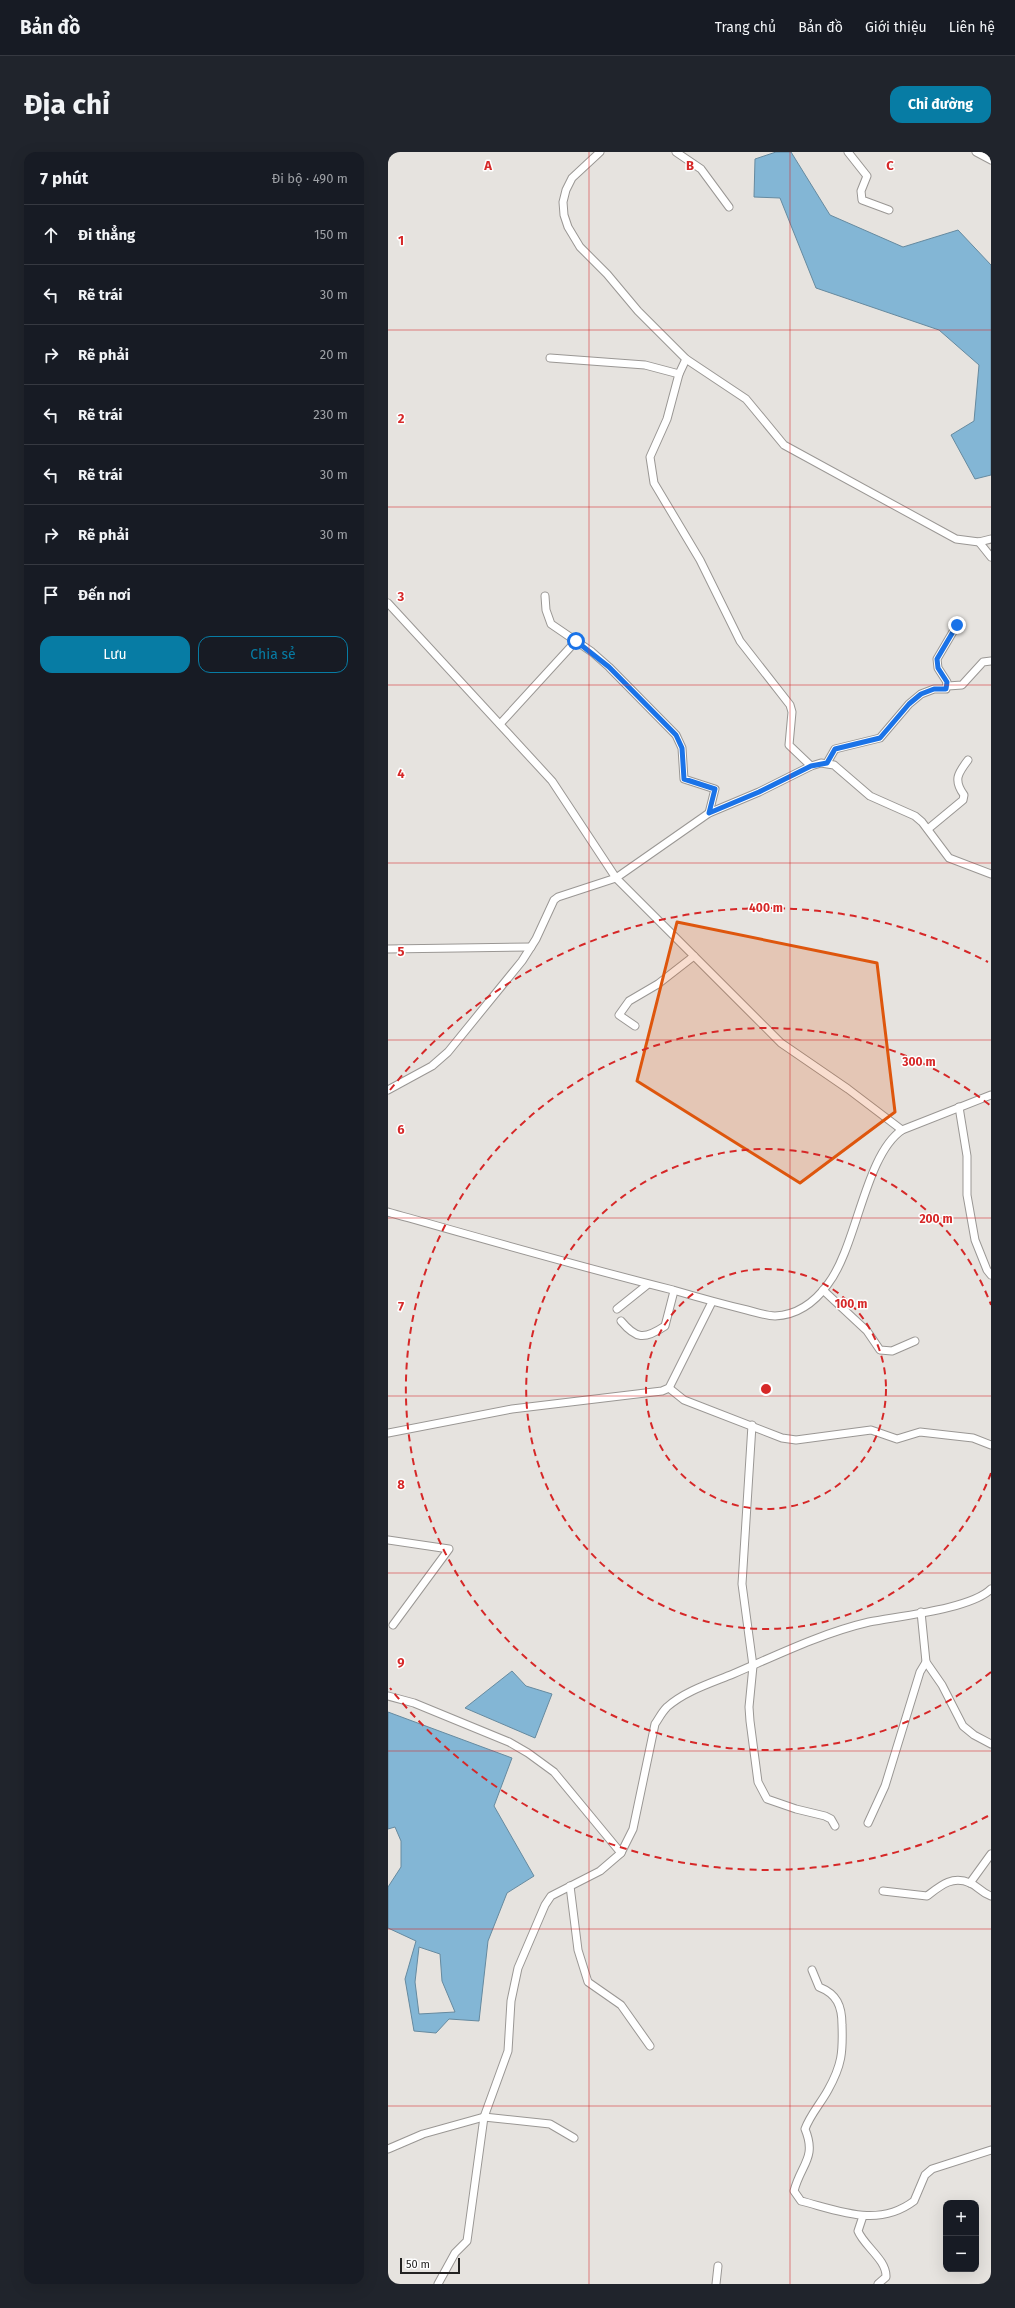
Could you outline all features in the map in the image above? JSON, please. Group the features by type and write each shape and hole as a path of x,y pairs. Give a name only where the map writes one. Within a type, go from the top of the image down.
{"street":[{"path":"600,152 581,167 572,178 566,190 563,202 564,215 568,227 586,254 607,274 638,311 686,359 746,399 784,446 956,539 979,542 991,539"},
{"path":"676,152 701,170 729,206"},
{"path":"848,152 867,176 861,191 862,200 889,210"},
{"path":"976,152 991,160"},
{"path":"550,358 646,365 679,374"},
{"path":"686,359 679,374 668,414 650,457 654,483 700,560 740,641 790,705 792,712 789,745 811,766"},
{"path":"979,542 991,557"},
{"path":"545,596 546,610 551,624 576,641 609,667 676,735 682,748 684,779 715,789 709,813"},
{"path":"388,603 552,781 616,878 781,1043 858,1096 902,1130"},
{"path":"948,686 938,668 937,659 957,625"},
{"path":"500,724 576,641"},
{"path":"827,763 835,749 880,738 909,704 921,694 934,689 946,689 948,686 962,685 983,662 991,661"},
{"path":"928,829 963,800 964,795 956,780 957,774 968,760"},
{"path":"388,1090 419,1074 445,1055 531,947 554,900 558,897 616,878 709,813 759,792 811,766 827,763 842,770 870,796 915,816 928,829 949,858 991,874"},
{"path":"388,949 531,947"},
{"path":"635,1026 619,1015 629,1001 658,984 694,956"},
{"path":"388,1212 712,1302 773,1316 788,1315 803,1309 823,1290 846,1253 860,1206 892,1136 902,1130 991,1095"},
{"path":"959,1107 967,1156 967,1195 975,1240 987,1270 991,1274"},
{"path":"617,1309 647,1284"},
{"path":"823,1290 867,1332 880,1350 892,1351 915,1341"},
{"path":"621,1321 631,1333 640,1336 653,1334 665,1326 674,1291"},
{"path":"388,1434 512,1409 662,1391 669,1388 712,1302"},
{"path":"669,1388 684,1400 752,1425 782,1438 796,1440 871,1430 897,1439 920,1432 973,1438 991,1445"},
{"path":"752,1425 742,1584 753,1666 748,1707 758,1782 767,1799 796,1810 825,1816 831,1820 835,1826"},
{"path":"388,1540 449,1549 393,1625"},
{"path":"438,2284 455,2253 467,2241 484,2117 508,2051 511,2001 518,1968 544,1905 551,1896 600,1871 621,1853 633,1829 655,1724 660,1715 668,1706 692,1692 827,1635 867,1623 921,1612 984,1596 991,1589"},
{"path":"921,1612 926,1662 955,1708 963,1726 974,1736 991,1744"},
{"path":"868,1823 885,1786 920,1672 926,1662"},
{"path":"388,1696 414,1703 509,1742 528,1753 554,1772 621,1853"},
{"path":"970,1883 991,1854"},
{"path":"884,1891 927,1896 945,1882 956,1881 970,1883 981,1892 991,1896"},
{"path":"570,1886 578,1950 588,1982 621,2005 650,2046"},
{"path":"812,1970 819,1987 829,1991 836,1998 842,2011 842,2058 828,2089 807,2123 805,2129 811,2146 810,2153 797,2181 795,2194 801,2201 863,2216 882,2217 911,2204 917,2197 928,2171 991,2150"},
{"path":"388,2149 423,2134 484,2117 509,2118 550,2124 574,2138"},
{"path":"863,2216 858,2231 862,2240 878,2259 886,2273 886,2277 878,2284"},
{"path":"716,2284 718,2266"}],"highlighted area":[{"path":"677,922 877,963 895,1112 800,1183 637,1081"}],"water":[{"path":"776,152 791,152 830,215 903,247 958,230 991,265 991,475 975,479 951,435 974,421 979,365 939,330 816,288 780,198 754,197 755,159"},
{"path":"512,1671 526,1686 552,1694 535,1738 465,1708"},
{"path":"388,1712 512,1758 494,1806 534,1876 507,1893 488,1941 479,2021 449,2019 436,2033 414,2031 405,1979 416,1941 388,1928 388,1887 401,1867 401,1841 395,1827 388,1829","holes":["419,1947 440,1954 442,1981 455,2012 419,2014 415,1982"]}],"route":[{"path":"576,641 592,652 609,667 676,735 682,748 682,774 684,779 715,789 709,813 759,792 811,766 820,763 827,763 835,749 880,738 909,704 921,694 934,689 946,689 948,686 947,682 938,668 937,659 957,625"}]}
